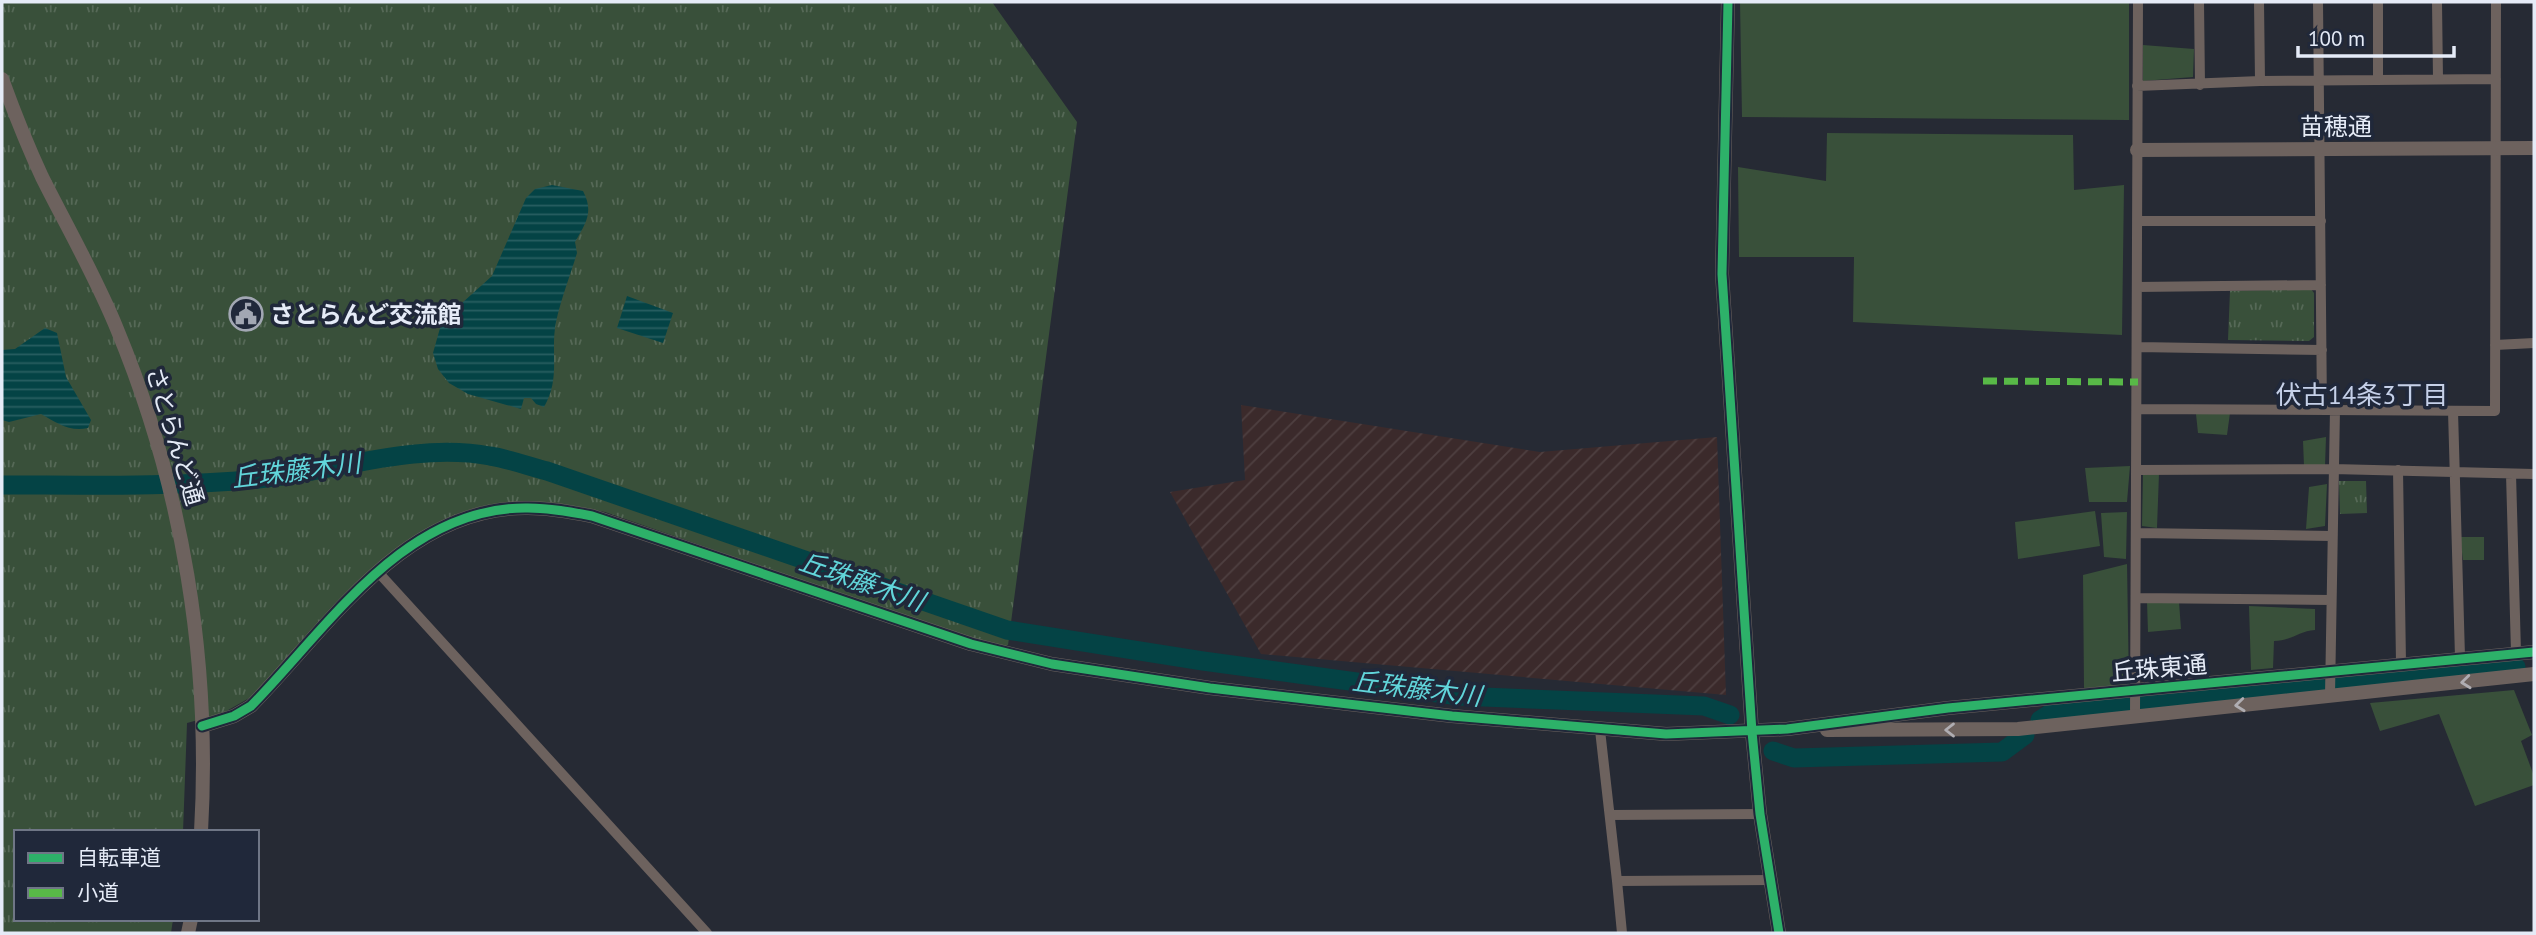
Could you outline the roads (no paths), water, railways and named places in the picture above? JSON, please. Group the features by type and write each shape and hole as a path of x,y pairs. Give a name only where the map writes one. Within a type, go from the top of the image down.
{"street":[{"path":"1728,2 1722,274 1752,732 1760,814 1779,933"},
{"path":"2135,716 2138,533 2138,2"},
{"path":"2199,2 2200,85"},
{"path":"2259,2 2260,80"},
{"path":"2318,2 2322,409"},
{"path":"2378,2 2378,79"},
{"path":"2437,2 2438,79"},
{"path":"2138,409 2495,411 2496,2"},
{"name":"さとらんど通","path":"2,79 41,174 117,328 143,397 174,505 196,635 204,782 201,830"},
{"path":"2137,86 2260,80 2496,79"},
{"name":"苗穂通","path":"2137,150 2534,148"},
{"path":"2137,221 2321,221"},
{"path":"2137,287 2321,285"},
{"path":"2495,345 2534,343"},
{"path":"2138,347 2322,350"},
{"path":"2330,695 2335,409"},
{"path":"2454,411 2460,657"},
{"path":"2138,470 2455,470 2534,474"},
{"path":"2398,470 2401,663"},
{"path":"2511,474 2516,652"},
{"path":"202,726 234,716 251,706 378,572 403,551 435,531 466,518 501,510 545,508 592,516 971,644 1025,659 1210,688 1600,730 1666,734 1787,729"},
{"path":"2138,533 2332,536"},
{"path":"378,572 707,933"},
{"path":"2136,598 2331,600"},
{"name":"丘珠東通","path":"1787,729 2134,690 2534,652"},
{"name":"丘珠東通","path":"1787,729 2018,729 2534,674"},
{"path":"1600,730 1622,933"},
{"path":"1609,815 1760,814"},
{"path":"1617,881 1772,880"}],"waterway":[{"name":"丘珠藤木川","path":"2,485 226,482 286,475 403,455 461,453 490,456 547,471 1007,630 1203,661 1459,696 1704,706 1730,715"},
{"name":"丘珠藤木川","path":"2341,683 2516,667"},
{"name":"丘珠藤木川","path":"2141,703 2317,685"},
{"name":"丘珠藤木川","path":"2040,720 2051,713 2123,705"},
{"name":"丘珠藤木川","path":"1773,751 1794,758 2002,752 2025,735"}],"place":[{"name":"さとらんど交流館","path":"246,314"}],"district":[{"name":"伏古14条3丁目","path":"2362,394"}]}
